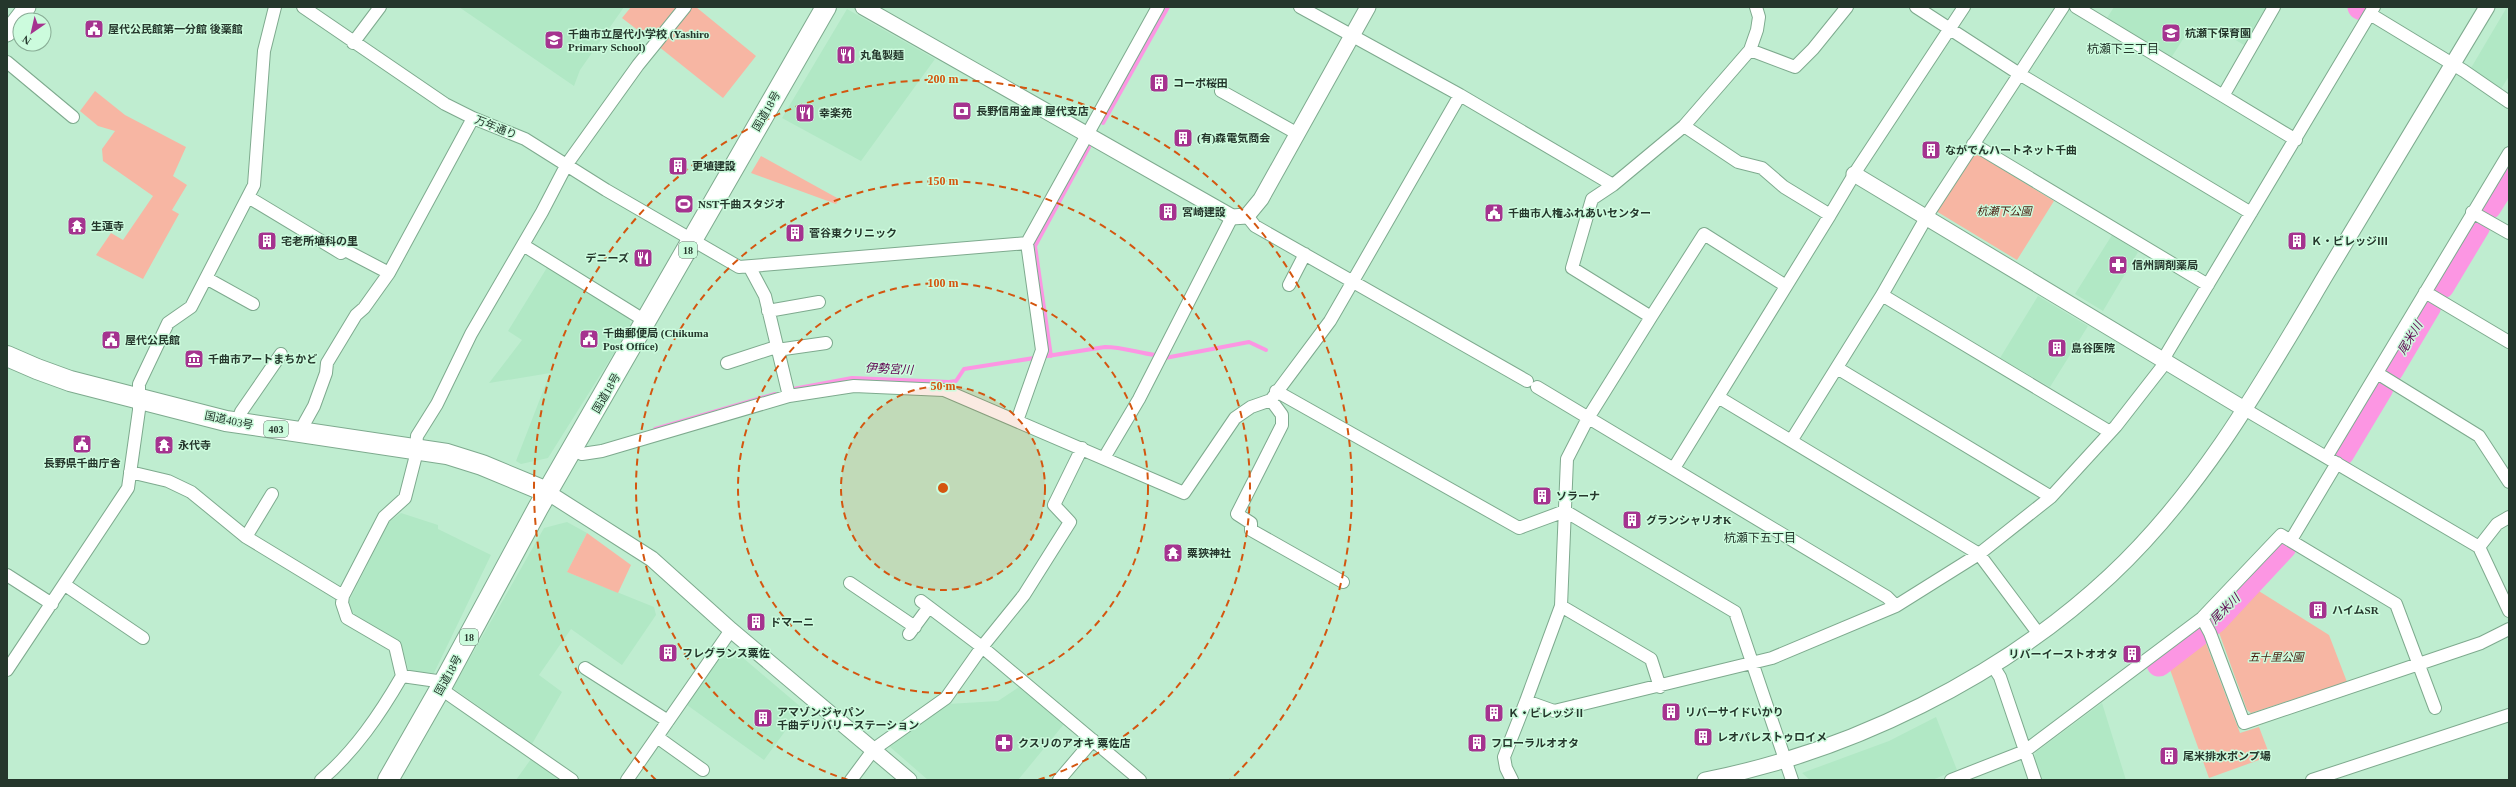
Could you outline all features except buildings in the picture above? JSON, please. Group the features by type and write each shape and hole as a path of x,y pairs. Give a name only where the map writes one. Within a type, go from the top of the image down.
{"highway":[{"name":"国道18号","path":"388,780 442,686 547,492 573,450 826,7"},
{"name":"国道403号","path":"7,356 37,370 70,381 237,423 416,448 447,454 482,464 547,492"}],"main road":[{"path":"7,33 27,7"}],"street":[{"path":"7,670 65,585 128,488 139,399 139,384 168,323 191,307 254,185 264,51 274,7"},
{"name":"万年通り","path":"303,7 353,43 444,104 473,118 525,139 693,241 739,267 750,268"},
{"path":"353,43 380,7"},
{"path":"321,780 345,758 382,709 402,676 395,646 347,618 342,603 343,596 384,517 405,498 415,459 416,436 437,404 471,334 523,245 566,164 638,65 685,7"},
{"path":"863,7 1232,217 1247,216 1261,199 1368,7"},
{"path":"1017,421 1040,357 1027,243 1158,7"},
{"path":"1300,7 1314,10 1353,36 1613,185"},
{"path":"1652,317 1572,268 1592,199 1613,185 1684,126 1750,50 1758,30 1759,17 1756,7"},
{"path":"1750,50 1795,67 1813,49 1847,7"},
{"path":"1916,7 2021,75 2251,212"},
{"path":"1674,468 1854,174 1964,7"},
{"path":"1791,440 1882,295 1927,218 1973,144 2021,75 2063,7"},
{"path":"2076,7 2296,140"},
{"path":"2223,96 2274,7"},
{"path":"1705,780 1785,760 1848,737 1917,708 1993,666 2038,633 2110,576 2182,498 2246,410 2486,7"},
{"path":"1526,701 1554,711 1752,664 1794,650 1896,606 1979,554 2051,497 2110,432 2162,367 2164,360 2208,285 2296,140 2372,10 2509,102"},
{"path":"7,62 72,117"},
{"path":"1221,91 1298,134"},
{"path":"573,450 582,454 602,451 789,396 854,386 944,390 1184,493 1235,418 1273,395 1330,321 1351,288 1352,281 1460,96"},
{"path":"303,433 304,424 326,373 327,363 356,315 364,308 389,273 473,118"},
{"path":"1684,126 1738,162 1762,168 1784,186 1830,215"},
{"path":"1973,144 2208,285"},
{"path":"2291,540 2377,373 2472,212 2509,153"},
{"path":"1854,174 2246,410 2332,459 2478,547 2509,611"},
{"path":"248,197 341,253 345,250 389,273"},
{"path":"2472,212 2509,233"},
{"path":"1247,216 1255,226 1532,384 1674,468 1887,596 1896,606"},
{"path":"1104,458 1139,399 1232,217"},
{"path":"1512,780 1506,768 1504,757 1562,606 1567,459 1588,418 1704,234 1786,286"},
{"path":"789,396 764,296 750,268 1027,243"},
{"path":"523,245 646,322"},
{"path":"1289,285 1305,254"},
{"path":"206,278 253,304"},
{"path":"2425,292 2509,342"},
{"path":"1882,295 2110,432"},
{"path":"768,311 819,302"},
{"path":"727,362 777,349 826,342"},
{"path":"237,423 241,412 281,354"},
{"path":"1837,368 2051,497"},
{"path":"2377,373 2479,436 2509,482"},
{"path":"1273,395 1519,528 1565,511"},
{"path":"1273,395 1282,415 1282,425 1237,514 1251,523 1251,530 1343,582"},
{"path":"1718,397 1979,554 2038,633"},
{"path":"851,780 874,749 946,698 982,647 1024,595 1070,522 1054,505 1082,448"},
{"path":"130,472 168,481 191,492 246,537 343,596"},
{"path":"547,492 652,559 731,630 909,780"},
{"path":"246,537 272,494"},
{"path":"1565,511 1735,612 1792,780"},
{"path":"2478,547 2497,524 2509,516"},
{"path":"1951,780 2025,751 2203,620 2281,535 2396,604 2435,708"},
{"path":"7,575 52,604"},
{"path":"850,583 858,595 912,630 925,604 982,647 1140,780"},
{"path":"65,585 143,638"},
{"path":"1562,606 1651,659 1660,687"},
{"path":"2203,620 2210,633 2244,724 2481,643 2509,629"},
{"path":"627,780 731,630"},
{"path":"1993,666 2000,677 2035,780"},
{"path":"584,668 668,721"},
{"path":"402,676 442,686 572,780"},
{"path":"2312,780 2509,715"},
{"path":"657,737 703,770"},
{"path":"1059,780 1093,740"}],"shaded area":[{"name":"千曲市立屋代小学校 (Yashiro Primary School)","path":"459,7 624,7 580,70 574,86"},
{"name":"杭瀬下保育園","path":"2114,7 2266,7 2244,45 2219,30 2192,40 2185,36 2171,58 2107,18"},
{"path":"2507,7 2509,76 2501,89 2471,68"},
{"path":"847,9 935,59 861,161 782,118"},
{"path":"2112,235 2138,252 2103,311 2075,294"},
{"path":"548,266 629,317 631,326 548,458 521,464 516,461 550,373 489,383 522,340 508,331"},
{"path":"2038,296 2088,326 2050,387 2000,358"},
{"path":"401,513 438,525 438,529 491,555 434,673 409,672 401,643 352,614 349,601 389,522"},
{"path":"567,522 587,533 567,572 654,607 656,615 622,665 571,629 539,675 562,692 532,744 453,688 544,528"},
{"path":"728,645 802,708 764,760 687,705"},
{"path":"1019,687 1064,724 1018,780 928,780 889,746 931,714 948,704 998,701"},
{"path":"2102,703 2126,780 2042,780 2034,758 2036,752"},
{"path":"1936,717 1957,770 1932,780 1810,780 1802,773 1889,741"},
{"path":"531,759 532,760 560,780 516,780"}],"green space":[{"path":"631,7 679,7 652,41 622,18"},
{"path":"690,7 696,7 756,56 723,98 658,46"},
{"path":"95,91 125,115 186,147 173,176 187,185 172,210 179,214 143,279 96,255 111,233 123,240 153,196 103,161 102,149 115,131 98,126 80,111"},
{"name":"杭瀬下公園","path":"1974,152 2054,201 2017,260 1936,211"},
{"path":"761,156 839,199 836,204 751,173"},
{"path":"587,533 631,565 618,593 567,572"},
{"name":"五十里公園","path":"2254,588 2329,635 2347,682 2251,713 2247,710 2217,627"},
{"name":"五十里公園","path":"2204,638 2240,733 2259,727 2270,756 2209,778 2168,664"}],"waterway":[{"path":"1103,123 1168,7"},
{"path":"1051,356 1035,246 1089,147"},
{"name":"尾米川","path":"2489,207 2509,175"},
{"name":"尾米川","path":"2442,286 2478,226"},
{"name":"尾米川","path":"2391,370 2429,306"},
{"path":"1165,358 1249,342 1266,350"},
{"name":"伊勢宮川","path":"793,389 852,378 949,382 956,381 964,369 1105,347 1155,355"},
{"name":"尾米川","path":"2342,453 2381,388"},
{"name":"伊勢宮川","path":"655,429 775,394"},
{"name":"尾米川","path":"2159,664 2216,620 2284,547"}],"place":[{"name":"屋代公民館第一分館 後薬館","path":"94,29"},
{"name":"杭瀬下保育園","path":"2171,33"},
{"name":"千曲市立屋代小学校 (Yashiro Primary School)","path":"554,40"},
{"name":"丸亀製麺","path":"846,55"},
{"name":"コーポ桜田","path":"1159,83"},
{"name":"長野信用金庫 屋代支店","path":"962,111"},
{"name":"幸楽苑","path":"805,113"},
{"name":"(有)森電気商会","path":"1183,138"},
{"name":"ながでんハートネット千曲","path":"1931,150"},
{"name":"更埴建設","path":"678,166"},
{"name":"NST千曲スタジオ","path":"684,204"},
{"name":"宮崎建設","path":"1168,212"},
{"name":"千曲市人権ふれあいセンター","path":"1494,213"},
{"name":"生蓮寺","path":"77,226"},
{"name":"菅谷東クリニック","path":"795,233"},
{"name":"宅老所埴科の里","path":"267,241"},
{"name":"Ｋ・ビレッジⅢ","path":"2297,241"},
{"name":"デニーズ","path":"643,258"},
{"name":"信州調剤薬局","path":"2118,265"},
{"name":"千曲郵便局 (Chikuma Post Office)","path":"589,339"},
{"name":"屋代公民館","path":"111,340"},
{"name":"島谷医院","path":"2057,348"},
{"name":"千曲市アートまちかど","path":"194,359"},
{"name":"長野県千曲庁舎","path":"82,444"},
{"name":"永代寺","path":"164,445"},
{"name":"ソラーナ","path":"1542,496"},
{"name":"グランシャリオK","path":"1632,520"},
{"name":"粟狹神社","path":"1173,553"},
{"name":"ハイムSR","path":"2318,610"},
{"name":"ドマーニ","path":"756,622"},
{"name":"フレグランス粟佐","path":"668,653"},
{"name":"リバーイーストオオタ","path":"2132,654"},
{"name":"リバーサイドいかり","path":"1671,712"},
{"name":"Ｋ・ビレッジⅡ","path":"1494,713"},
{"name":"アマゾンジャパン 千曲デリバリーステーション","path":"763,718"},
{"name":"レオパレストゥロイメ","path":"1703,737"},
{"name":"クスリのアオキ 粟佐店","path":"1004,743"},
{"name":"フローラルオオタ","path":"1477,743"},
{"name":"尾米排水ポンプ場","path":"2169,756"}],"district":[{"name":"杭瀬下三丁目","path":"2123,49"},
{"name":"杭瀬下五丁目","path":"1760,538"}]}
